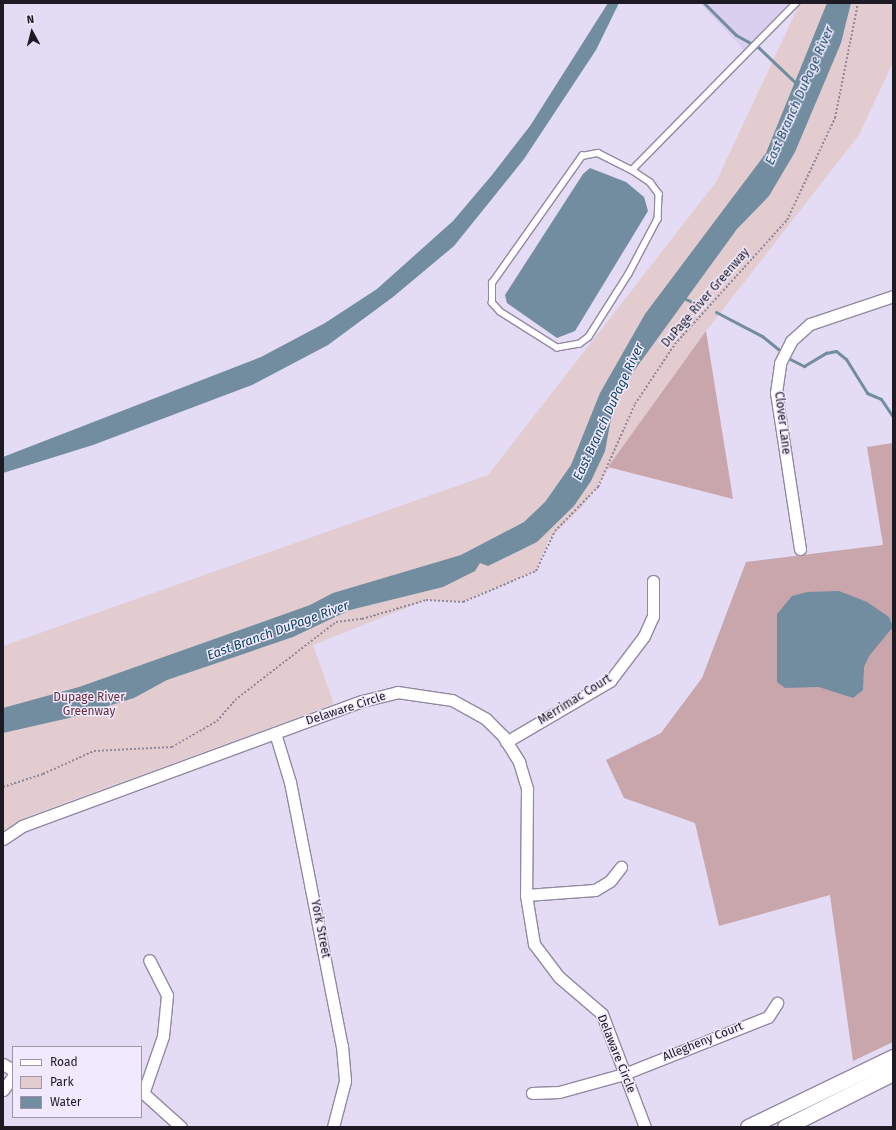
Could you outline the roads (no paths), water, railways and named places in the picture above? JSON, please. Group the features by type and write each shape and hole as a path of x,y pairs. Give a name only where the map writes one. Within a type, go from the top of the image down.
{"main road":[{"path":"748,1127 893,1057"},
{"path":"785,1127 893,1073"}],"street":[{"name":"Clover Lane","path":"800,549 776,393 780,363 791,341 810,324 893,296"},
{"name":"Merrimac Court","path":"506,742 610,682 644,636 652,616 653,581"},
{"name":"Delaware Circle","path":"3,839 22,826 275,733 397,692 452,700 486,719 506,742 520,762 527,789 526,895 534,944 559,977 602,1014 645,1127"},
{"name":"York Street","path":"275,733 290,782 342,1046 345,1081 333,1127"},
{"path":"526,895 595,890 610,881 621,867"},
{"path":"149,960 167,995 163,1036 142,1091 181,1127"},
{"name":"Allegheny Court","path":"532,1093 559,1092 624,1074 768,1017 777,1003"},
{"path":"3,1064 12,1069"},
{"path":"3,1090 12,1077"}],"lane":[{"path":"632,170 796,3"},
{"path":"598,153 632,170 650,182 659,194 658,219 629,274 589,336 580,344 557,348 500,312 492,303 492,283 582,156 598,153"}],"water":[{"path":"608,3 619,3 596,50 524,159 454,246 393,297 328,345 252,385 93,445 3,473 3,457 261,357 325,323 377,289 453,221 492,175 530,126"},
{"name":"East Branch DuPage River","path":"827,3 851,3 841,43 795,152 769,196 737,229 615,397 605,451 591,481 574,506 537,542 488,566 480,563 475,571 443,587 350,610 293,637 167,680 134,698 69,718 3,733 3,708 79,687 310,605 333,593 461,555 524,522 545,502 571,465 600,393 645,314 766,153"},
{"path":"590,168 626,182 644,197 648,211 575,331 557,338 507,303 505,295 583,174"},
{"path":"839,591 867,602 889,617 893,627 869,656 864,667 863,690 853,698 819,687 785,688 777,682 777,614 792,596 807,592"}],"waterway":[{"name":"East Branch DuPage River","path":"704,3 736,35 759,48 797,84"},
{"path":"681,297 701,306"},
{"path":"716,312 762,336 778,349"},
{"path":"790,359 804,366 826,353 836,351 846,359 867,393 881,399 893,417"}],"park label":[{"name":"Dupage River Greenway","path":"89,705"}]}
